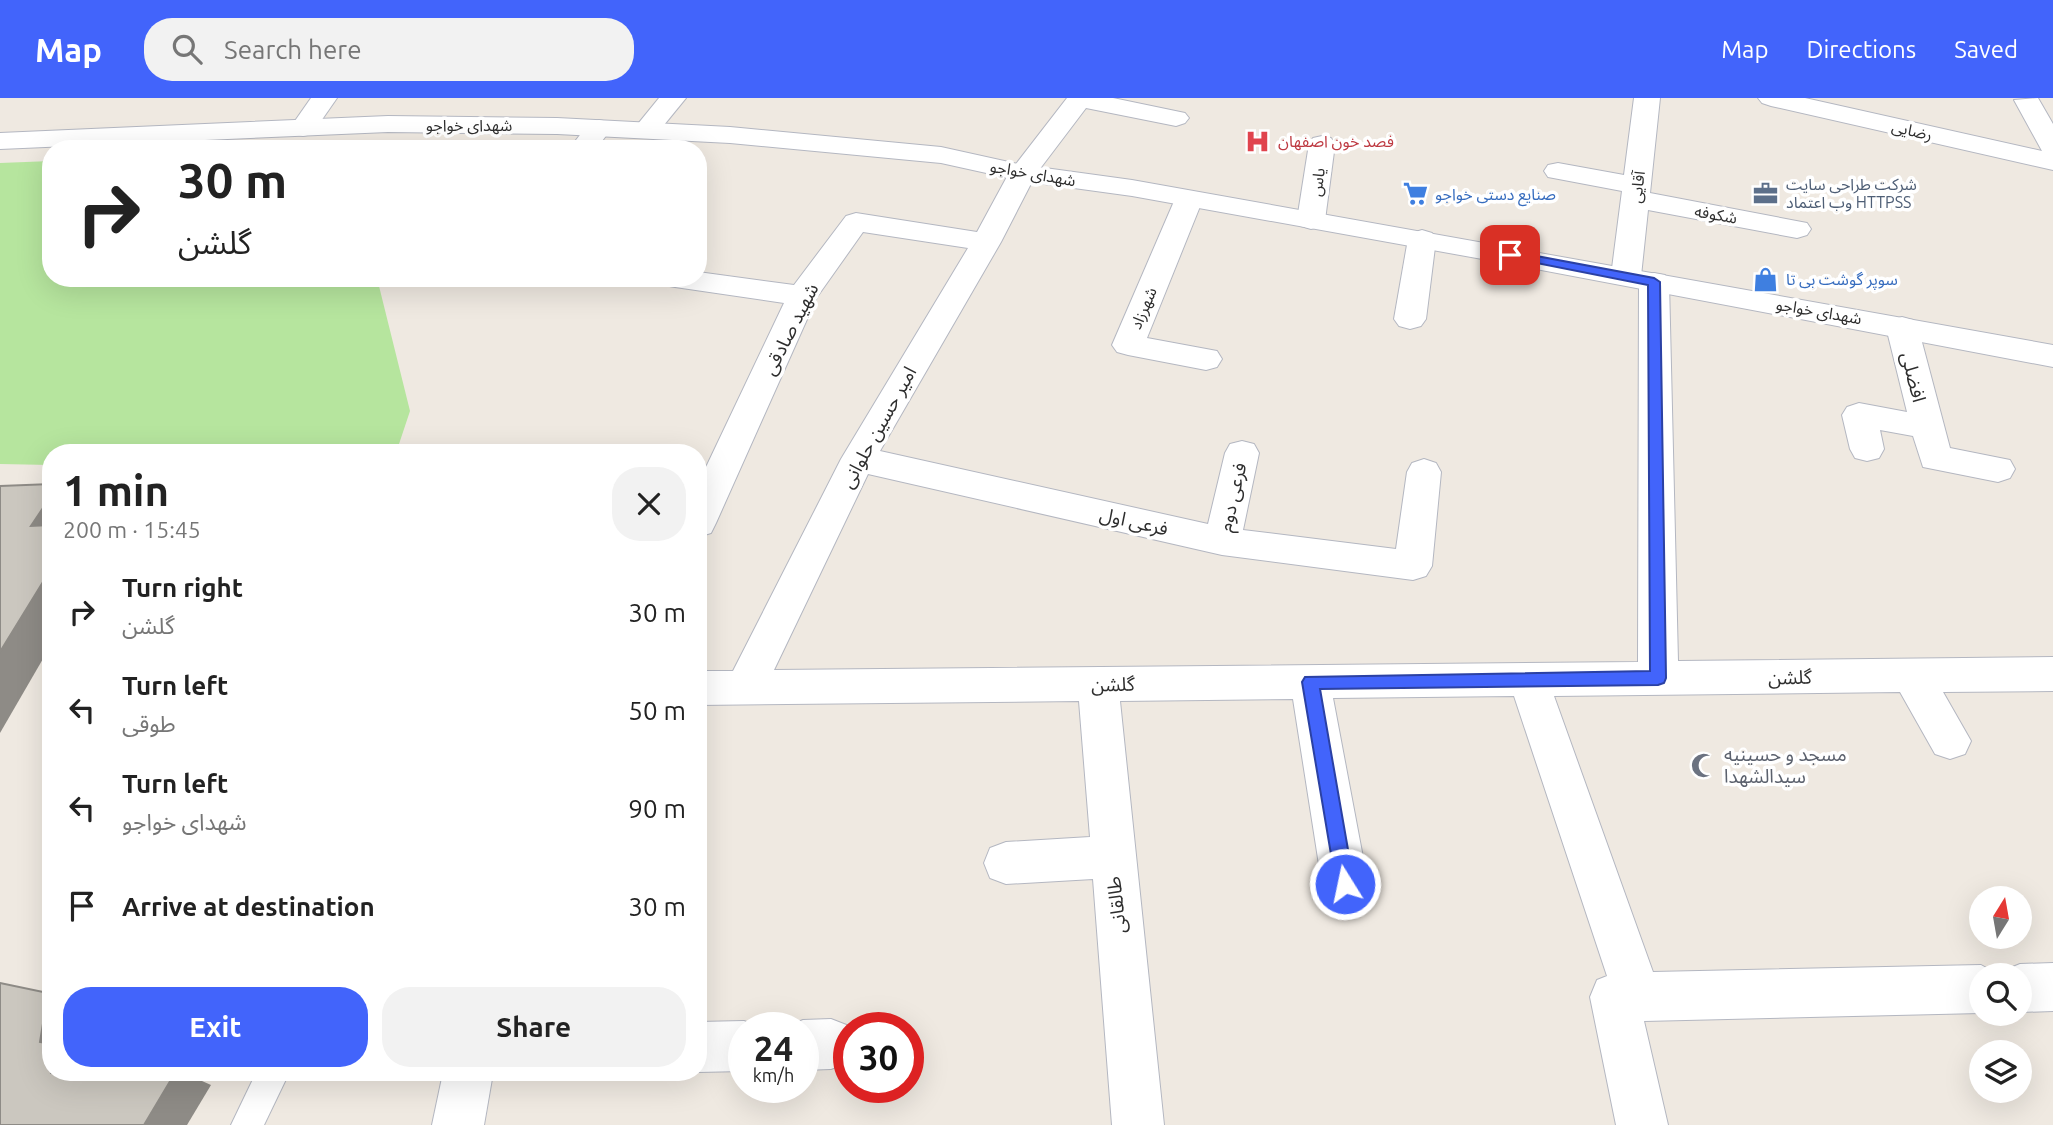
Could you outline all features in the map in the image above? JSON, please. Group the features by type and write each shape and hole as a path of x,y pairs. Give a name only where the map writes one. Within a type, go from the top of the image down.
{"street":[{"path":"303,128 324,98"},
{"path":"646,130 673,98"},
{"name":"آقایی","path":"1647,98 1636,193 1658,678"},
{"name":"رضایی","path":"1771,98 2053,162"},
{"path":"1079,99 1176,118"},
{"name":"امیر حسین حلوانی","path":"745,688 858,459 1023,173 1079,99"},
{"path":"2036,101 2053,148"},
{"name":"شهدای خواجو","path":"0,141 388,124 591,138 646,130 942,155 1023,173 1189,198 1422,239 2053,356"},
{"name":"یاس","path":"1311,220 1322,144"},
{"name":"شکوفه","path":"1558,171 1636,193 1797,229"},
{"name":"شهرزاد","path":"1189,198 1128,345 1206,359"},
{"name":"شهید صادقی","path":"707,503 802,296 856,222 985,243"},
{"path":"1410,320 1422,239"},
{"path":"707,283 802,296"},
{"name":"افضلی","path":"1902,327 1935,458 1998,469"},
{"name":"افضلی","path":"1867,449 1859,415 1927,427"},
{"name":"فرعی دوم","path":"1222,541 1242,453"},
{"name":"فرعی اول","path":"858,459 1222,541 1413,566 1424,472"},
{"name":"گلشن","path":"707,688 2053,674"},
{"path":"1911,675 1950,741"},
{"path":"1528,680 1637,995"},
{"path":"1310,682 1345,884"},
{"name":"طالقانی","path":"1098,684 1138,1125"},
{"path":"1006,863 1112,857"},
{"path":"2032,988 2053,987"},
{"path":"1642,1125 1614,997 1969,989"},
{"path":"707,1047 728,1046"},
{"path":"458,1125 466,1081"}],"lane":[{"path":"247,1125 269,1081"}],"green space":[{"path":"42,161 42,287 379,287 410,411 399,444 42,444 42,465 0,464 0,163"}],"building":[{"path":"42,484 42,510 31,526 42,525 42,584 0,652 0,486"},
{"path":"0,983 42,992 42,1081 170,1081 144,1125 0,1125"}],"place":[{"name":"فصد خون اصفهان","path":"1258,141"},
{"name":"شرکت طراحی سایت وب اعتماد HTTPSS","path":"1766,193"},
{"name":"صنایع دستی خواجو","path":"1415,194"},
{"name":"سوپر گوشت بی تا","path":"1766,279"},
{"name":"مسجد و حسینیه سیدالشهدا","path":"1704,765"}],"route":[{"path":"1345,884 1310,682 1658,678 1654,282 1510,255"}]}
